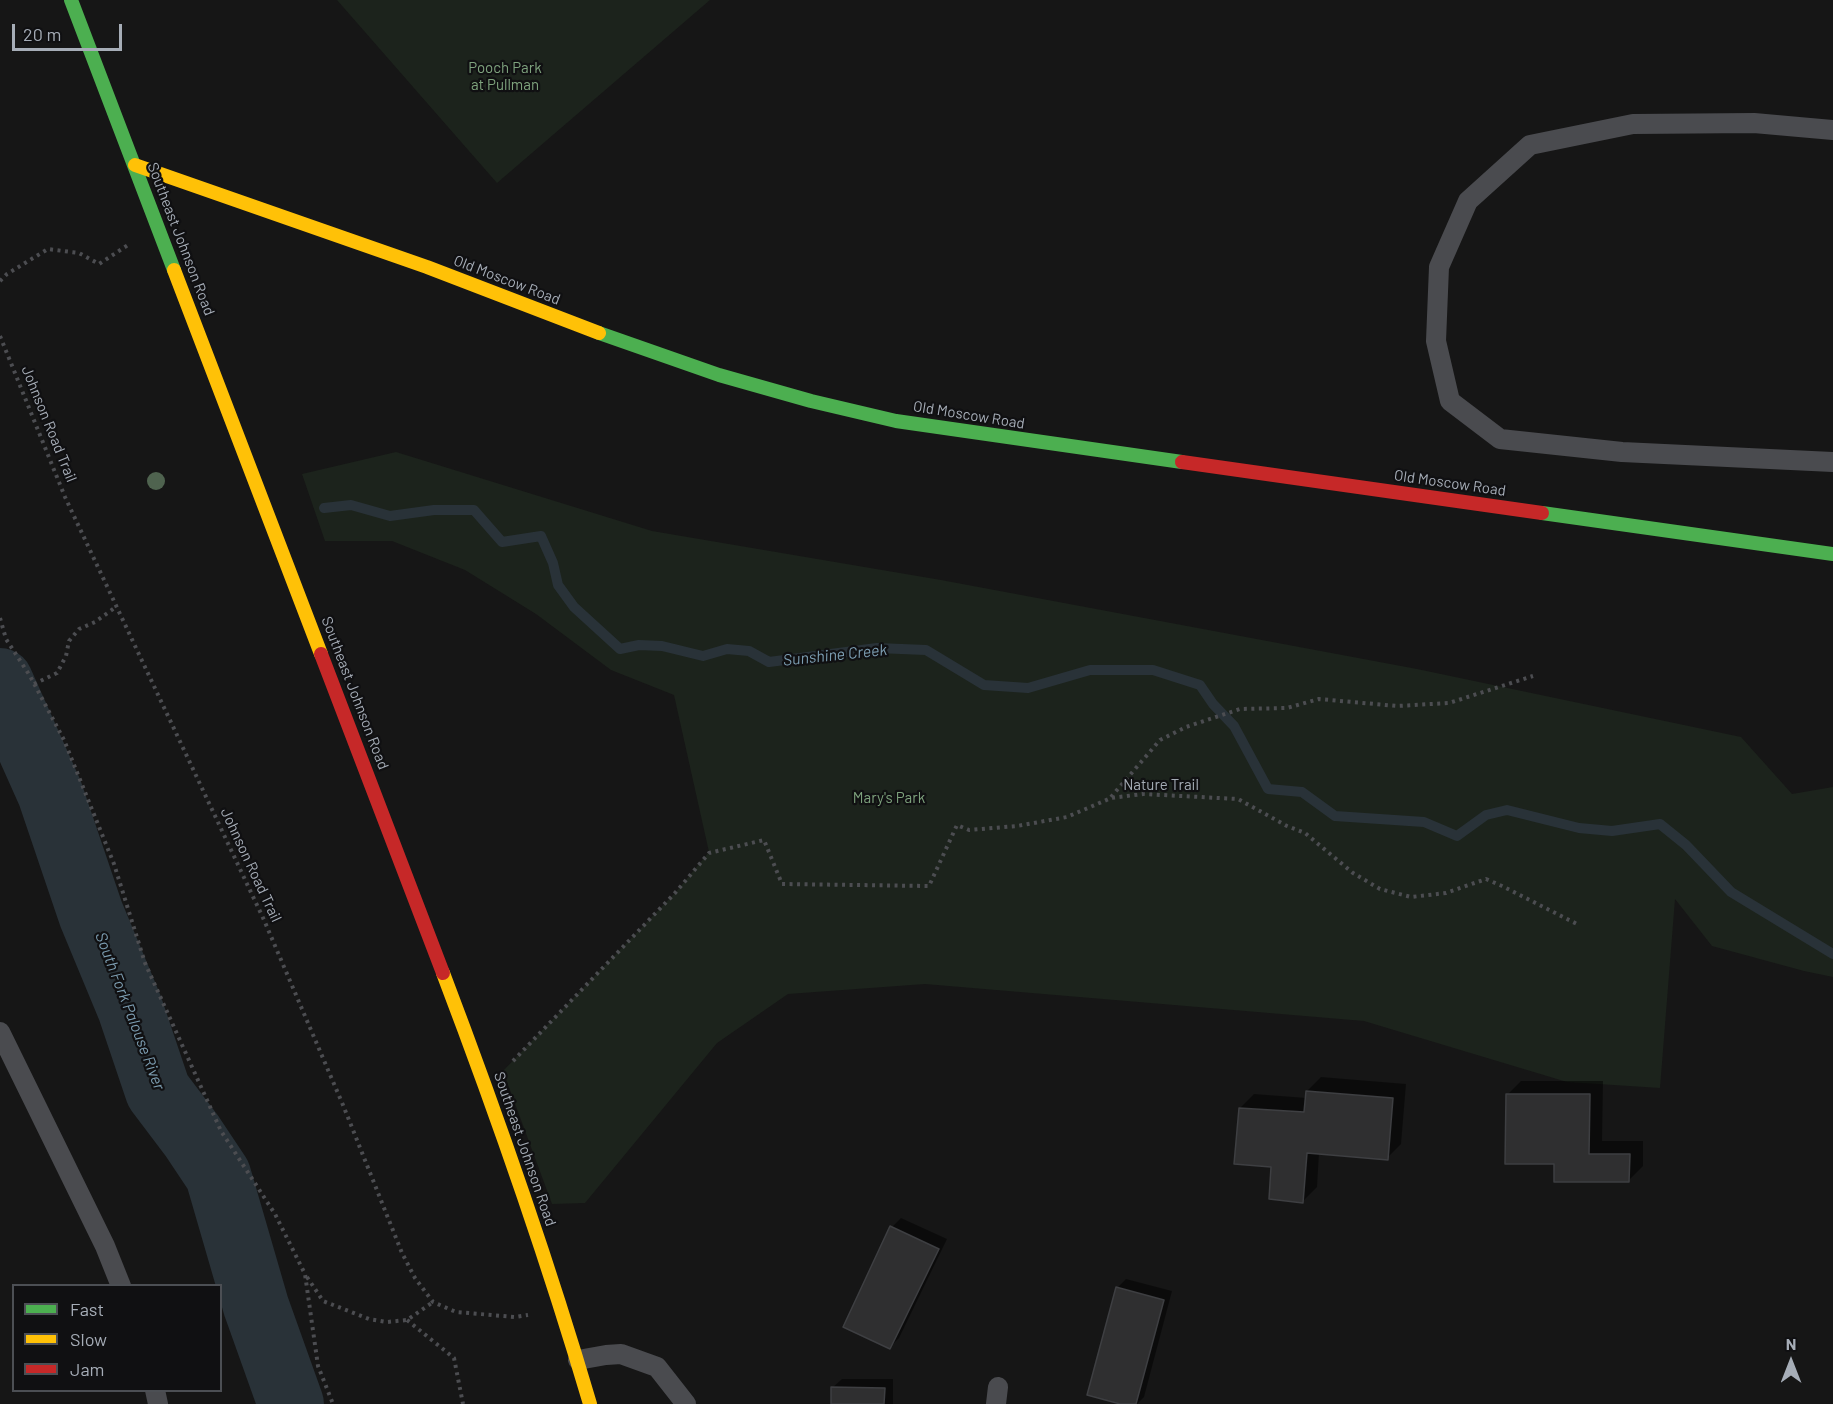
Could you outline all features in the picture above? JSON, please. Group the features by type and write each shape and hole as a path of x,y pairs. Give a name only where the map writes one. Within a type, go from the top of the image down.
{"street":[{"name":"Southeast Johnson Road","path":"71,0 488,1091 578,1360 590,1404"},
{"name":"Old Moscow Road","path":"135,165 427,267 583,327 719,375 811,401 896,421 1833,554"}],"lane":[{"path":"1833,130 1755,123 1633,124 1530,145 1468,201 1439,267 1436,341 1450,401 1500,439 1622,452 1833,462"},
{"path":"0,1032 105,1246 120,1284"},
{"path":"578,1360 621,1354 657,1367 686,1404"}],"path":[{"path":"0,281 7,274 48,249 79,254 99,264 128,245"},
{"name":"Johnson Road Trail","path":"0,336 65,497 264,920 343,1105 402,1253 415,1278 434,1302"},
{"path":"34,684 57,673 66,656 69,641 79,629 116,607"},
{"path":"0,618 6,639 34,684 64,740 114,864 145,963 221,1131 275,1214 305,1274 323,1301 369,1319 387,1322 407,1320 434,1302 456,1312 515,1317 533,1314"},
{"path":"1110,798 1160,740 1186,727 1240,709 1287,708 1319,699 1397,706 1449,703 1533,676"},
{"name":"Nature Trail","path":"512,1062 675,894 709,853 764,840 782,884 929,886 957,825 969,830 1017,826 1067,817 1110,798 1143,794 1238,799 1287,826 1305,833 1353,873 1380,889 1411,897 1446,893 1486,879 1577,924"},
{"path":"305,1274 318,1366 333,1404"},
{"path":"407,1320 454,1358 464,1404"}],"green space":[{"name":"Pooch Park at Pullman","path":"337,0 710,0 497,183"},
{"name":"Mary's Park","path":"396,452 652,531 941,580 1417,669 1741,737 1792,794 1833,787 1833,977 1712,946 1675,899 1660,1088 1567,1082 1364,1021 925,984 788,994 717,1043 585,1203 552,1204 503,1071 675,893 709,852 674,695 611,670 536,614 465,570 392,541 325,541 302,474"}],"building":[{"path":"1306,1091 1393,1098 1388,1160 1307,1153 1303,1203 1269,1199 1271,1167 1234,1164 1239,1108 1304,1112"},
{"path":"1506,1094 1590,1094 1589,1154 1630,1154 1629,1182 1554,1182 1554,1164 1505,1164"},
{"path":"890,1226 939,1249 890,1349 843,1327"},
{"path":"1116,1287 1164,1300 1136,1404 1120,1404 1087,1395"},
{"path":"831,1387 885,1388 884,1404 831,1404"}],"waterway":[{"name":"Sunshine Creek","path":"324,508 351,505 390,516 434,510 474,510 502,542 541,536 553,563 558,585 574,607 620,649 639,645 662,646 703,656 727,649 749,651 769,662 877,648 926,650 984,685 1028,688 1090,670 1153,670 1200,685 1213,704 1234,726 1268,789 1302,792 1335,816 1424,822 1457,836 1486,815 1507,810 1579,828 1612,831 1660,824 1686,845 1731,892 1833,954"},
{"name":"South Fork Palouse River","path":"0,681 50,793 91,914 130,1008 158,1091 218,1175 256,1306 291,1404"}],"traffic: fast":[{"path":"71,0 174,270"},
{"path":"599,333 719,375 811,401 896,421 1182,462"},
{"path":"1542,513 1833,554"}],"traffic: slow":[{"path":"135,165 427,267 599,333"},
{"path":"174,270 321,654"},
{"path":"443,973 521,1187 590,1404"}],"traffic: jam":[{"path":"1182,462 1542,513"},
{"path":"321,654 443,973"}]}
